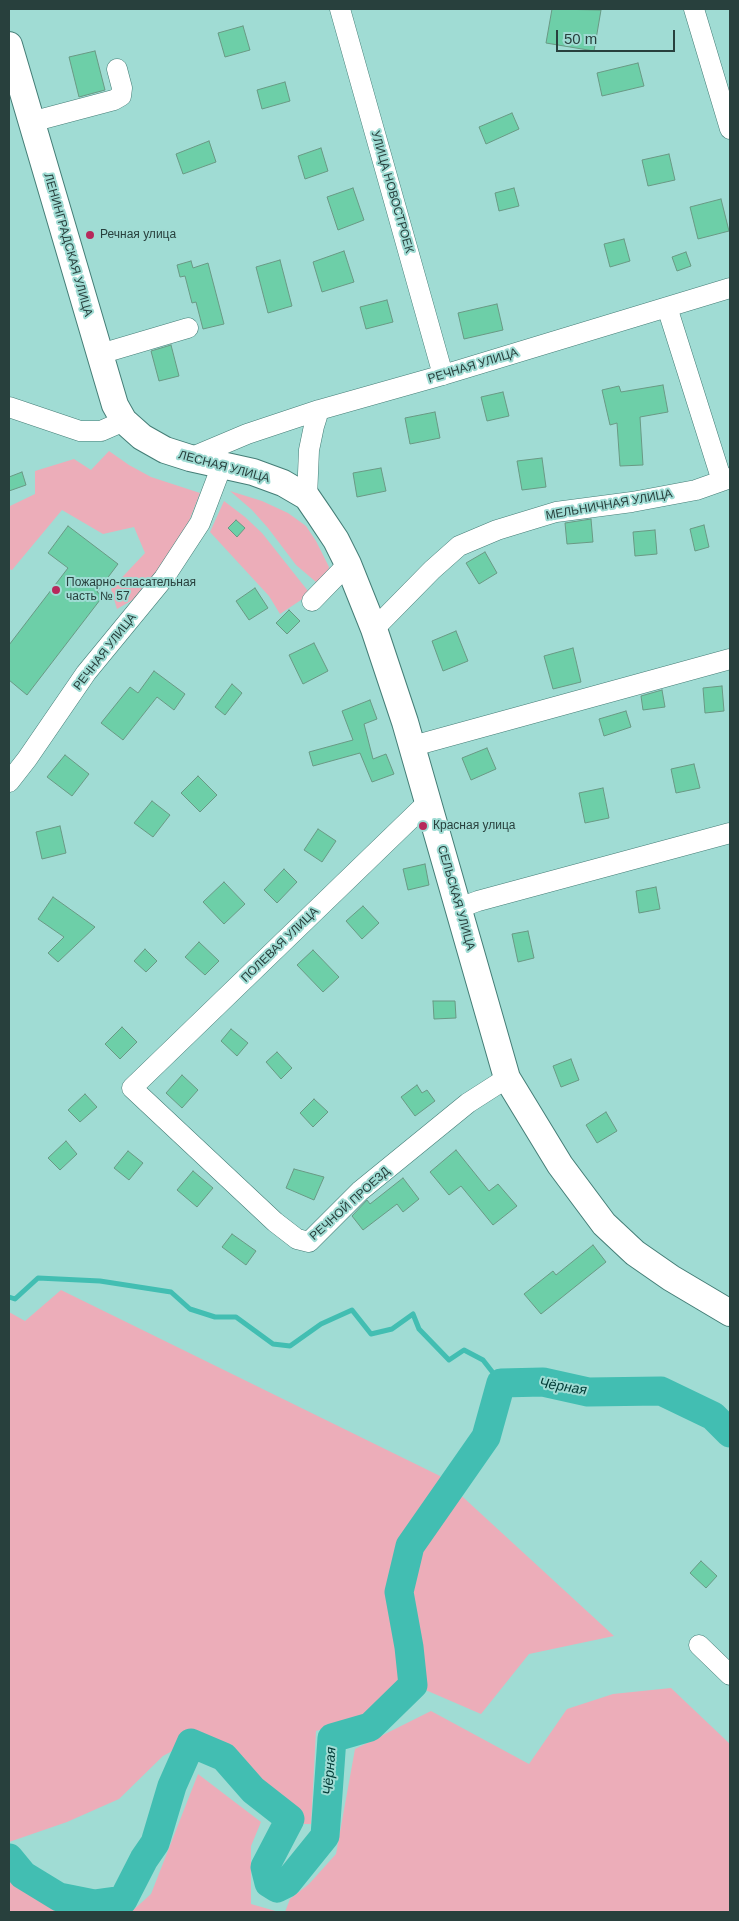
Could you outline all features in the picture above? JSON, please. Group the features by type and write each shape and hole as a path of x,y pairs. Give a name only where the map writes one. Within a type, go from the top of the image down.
{"main road":[{"name":"ЛЕНИНГРАДСКАЯ УЛИЦА","path":"9,45 122,430"},
{"name":"ЛЕСНАЯ УЛИЦА","path":"122,430 164,450 190,458 253,472 283,483 307,497"},
{"name":"СЕЛЬСКАЯ УЛИЦА","path":"307,497 336,540 348,564 374,629 414,746 428,802 507,1078 560,1165 604,1224 635,1253 670,1278 730,1313"}],"street":[{"name":"УЛИЦА НОВОСТРОЕК","path":"340,9 443,376"},
{"path":"694,9 730,129"},
{"path":"31,122 114,100 121,96 122,88 117,70"},
{"name":"РЕЧНАЯ УЛИЦА","path":"190,458 247,434 319,410 443,376 730,288"},
{"path":"667,308 726,480"},
{"path":"100,354 188,328"},
{"name":"ЛЕСНАЯ УЛИЦА","path":"9,407 80,431 122,430"},
{"path":"307,497 309,450 319,410"},
{"name":"РЕЧНАЯ УЛИЦА","path":"9,782 86,673 164,578 200,522 222,465"},
{"name":"МЕЛЬНИЧНАЯ УЛИЦА","path":"374,629 432,570 460,546 467,543 498,530 556,512 632,502 696,490 726,480"},
{"path":"312,601 348,564"},
{"path":"414,746 730,659"},
{"name":"ПОЛЕВАЯ УЛИЦА","path":"132,1088 428,802"},
{"path":"459,908 478,901 730,833"},
{"name":"РЕЧНОЙ ПРОЕЗД","path":"132,1088 275,1222 297,1239 309,1242 360,1191 468,1103 507,1078"},
{"path":"698,1644 730,1674"}],"shaded area":[{"path":"109,451 151,477 200,493 189,521 143,594 117,609 111,589 145,553 134,527 103,534 62,510 12,570 9,569 9,505 35,494 35,471 74,459 91,470"},
{"path":"230,491 262,501 288,513 306,526 329,567 328,572 319,582 316,582 296,565 252,510"},
{"path":"224,501 262,533 308,591 307,596 280,614 269,596 210,532"},
{"path":"61,1290 440,1476 614,1636 529,1654 481,1714 400,1679 363,1716 316,1731 311,1824 302,1824 232,1745 204,1734 163,1756 119,1799 67,1822 9,1842 9,1312 25,1321"},
{"path":"671,1688 730,1744 730,1912 285,1912 290,1899 309,1884 336,1854 355,1749 431,1711 529,1764 567,1709 613,1694"},
{"path":"198,1774 261,1822 251,1846 251,1904 279,1912 131,1912 151,1894"},
{"path":"9,1875 57,1912 9,1912"}],"building":[{"path":"552,9 601,10 594,51 546,43"},
{"path":"243,26 250,50 225,57 218,33"},
{"path":"95,51 105,90 79,97 69,57"},
{"path":"638,63 644,86 602,96 597,73"},
{"path":"285,82 290,101 262,109 257,90"},
{"path":"512,113 519,129 486,144 479,127"},
{"path":"209,141 216,162 183,174 176,154"},
{"path":"321,148 328,171 305,179 298,156"},
{"path":"669,154 675,180 648,186 642,160"},
{"path":"353,188 364,220 338,230 327,197"},
{"path":"514,188 519,206 499,211 495,193"},
{"path":"721,199 729,231 698,239 690,207"},
{"path":"624,239 630,261 610,267 604,244"},
{"path":"344,251 354,282 322,292 313,262"},
{"path":"686,252 691,266 677,271 672,257"},
{"path":"280,260 292,306 268,313 256,267"},
{"path":"191,261 193,268 208,263 224,324 203,329 196,302 192,303 185,276 180,277 177,265"},
{"path":"387,300 393,322 366,329 360,307"},
{"path":"497,304 503,330 464,339 458,313"},
{"path":"171,345 179,376 159,381 151,351"},
{"path":"663,385 668,412 640,417 643,465 620,466 617,423 610,425 602,390 619,386 621,392"},
{"path":"503,392 509,416 487,421 481,397"},
{"path":"435,412 440,438 410,444 405,418"},
{"path":"542,458 546,487 522,490 517,461"},
{"path":"381,468 386,491 357,497 353,473"},
{"path":"22,472 26,485 9,491 9,477"},
{"path":"591,519 593,542 567,544 565,523"},
{"path":"236,520 245,528 237,537 228,528"},
{"path":"704,525 709,547 695,551 690,529"},
{"path":"68,526 118,564 97,592 103,596 27,695 9,680 9,645 68,568 48,553"},
{"path":"655,530 657,554 635,556 633,532"},
{"path":"485,552 497,573 479,584 466,563"},
{"path":"255,588 268,608 249,620 236,601"},
{"path":"289,610 300,621 287,634 276,623"},
{"path":"456,631 468,661 443,671 432,641"},
{"path":"314,643 328,671 303,684 289,655"},
{"path":"573,648 581,682 553,689 544,656"},
{"path":"154,671 185,694 174,710 157,697 123,740 101,723 130,687 138,693"},
{"path":"232,684 242,693 225,715 215,707"},
{"path":"722,686 724,711 705,713 703,688"},
{"path":"662,690 665,707 643,710 641,696"},
{"path":"370,700 377,719 364,724 373,759 386,754 394,774 372,782 360,753 313,766 309,752 353,740 342,711"},
{"path":"626,711 631,727 604,736 599,719"},
{"path":"487,748 496,769 471,780 462,758"},
{"path":"65,755 89,774 72,796 47,777"},
{"path":"694,764 700,788 676,793 671,769"},
{"path":"198,776 217,795 200,812 181,793"},
{"path":"603,788 609,818 585,823 579,793"},
{"path":"152,801 170,815 153,837 134,823"},
{"path":"60,826 66,853 42,859 36,832"},
{"path":"318,829 336,841 322,862 304,850"},
{"path":"425,864 429,885 408,890 403,869"},
{"path":"284,869 297,882 277,903 264,890"},
{"path":"224,882 245,904 224,924 203,902"},
{"path":"656,887 660,909 639,913 636,891"},
{"path":"53,897 95,927 58,962 48,953 64,937 38,919"},
{"path":"363,906 379,923 362,939 346,921"},
{"path":"528,931 534,958 518,962 512,934"},
{"path":"199,942 219,961 205,975 185,957"},
{"path":"145,949 157,961 146,972 134,961"},
{"path":"313,950 339,977 323,992 297,965"},
{"path":"433,1001 455,1001 456,1018 434,1019"},
{"path":"122,1027 137,1042 120,1059 105,1044"},
{"path":"231,1029 248,1043 237,1056 221,1041"},
{"path":"277,1052 292,1068 281,1079 266,1062"},
{"path":"571,1059 579,1080 561,1087 553,1066"},
{"path":"182,1075 198,1090 182,1108 166,1093"},
{"path":"417,1085 422,1093 427,1090 435,1101 415,1116 401,1097"},
{"path":"85,1094 97,1107 80,1122 68,1110"},
{"path":"314,1099 328,1112 313,1127 300,1113"},
{"path":"606,1112 617,1131 597,1143 586,1125"},
{"path":"66,1141 77,1154 60,1170 48,1158"},
{"path":"456,1150 489,1191 498,1184 517,1206 493,1225 461,1186 449,1195 430,1172"},
{"path":"128,1151 143,1163 129,1180 114,1168"},
{"path":"294,1169 324,1177 314,1200 286,1188"},
{"path":"193,1171 213,1188 197,1207 177,1190"},
{"path":"403,1178 419,1199 403,1212 397,1204 363,1230 352,1216 367,1200 370,1204"},
{"path":"232,1234 256,1251 246,1265 222,1247"},
{"path":"593,1245 606,1262 541,1314 524,1294 553,1271 556,1275"},
{"path":"701,1561 717,1576 706,1588 690,1573"}],"waterway":[{"path":"9,1297 15,1299 38,1278 100,1281 171,1292 190,1309 215,1317 236,1317 273,1344 290,1346 321,1324 352,1310 371,1334 392,1329 413,1314 419,1329 449,1360 464,1350 483,1360 501,1383"},
{"name":"Чёрная","path":"9,1858 23,1875 59,1897 94,1904 123,1900 144,1859 155,1843 172,1786 191,1743 224,1757 253,1790 290,1819 265,1867 269,1883 277,1888 287,1883 325,1836 332,1738 370,1727 413,1685 409,1647 399,1592 410,1546 486,1437 501,1383 543,1382 588,1392 661,1391 713,1416 730,1433"}],"place":[{"name":"Речная улица","path":"90,235"},
{"name":"Пожарно-спасательная часть № 57","path":"56,590"},
{"name":"Красная улица","path":"423,826"}]}
